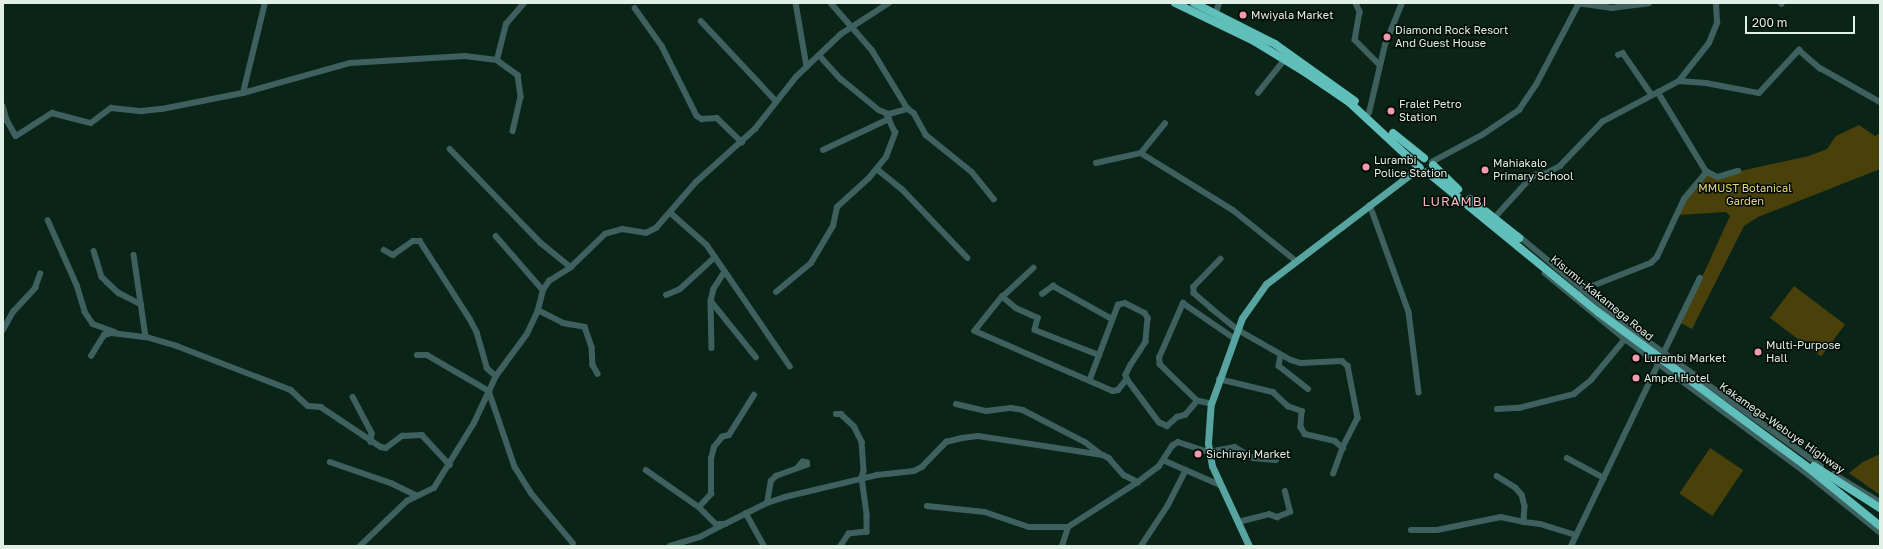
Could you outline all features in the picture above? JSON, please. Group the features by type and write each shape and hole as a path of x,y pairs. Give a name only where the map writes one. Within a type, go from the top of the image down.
{"highway":[{"path":"1175,3 1254,41 1286,59 1349,102 1422,169"},
{"path":"1194,3 1275,44 1341,90 1424,158 1433,163"},
{"path":"1422,169 1424,158"},
{"path":"1422,169 1433,163"},
{"name":"Kakamega-Webuye Highway","path":"1433,163 1464,194 1632,334 1814,466 1859,491 1880,508"},
{"name":"Kisumu-Kakamega Road","path":"1422,169 1604,317 1806,466 1848,505 1880,526"}],"main road":[{"path":"1249,546 1220,485 1209,452 1208,427 1211,404 1234,338 1256,295 1295,260 1422,169"}],"street":[{"path":"243,92 265,3"},
{"path":"497,60 506,24 524,3"},
{"path":"796,3 807,67"},
{"path":"831,3 872,50 908,109 914,113 926,135 972,172 994,199"},
{"path":"360,546 416,495 431,491 450,465 474,423 496,376 527,334 538,310 543,290 549,282 571,267 605,234 622,229 650,232 671,213 696,182 742,142 807,67 851,25 889,3"},
{"path":"1216,13 1219,3"},
{"path":"1356,3 1360,12 1355,40 1380,65"},
{"path":"1369,112 1380,65 1402,3"},
{"path":"1433,163 1482,135 1519,110 1536,85 1579,3 1611,8 1649,3"},
{"path":"1496,216 1536,175 1547,173 1560,166 1602,122 1679,80 1709,43 1717,23 1716,3"},
{"path":"636,8 662,46 697,116 702,119 717,118 742,142"},
{"path":"701,21 776,101"},
{"path":"1679,80 1706,83 1759,93 1799,50 1820,68 1880,102"},
{"path":"1618,54 1623,53 1655,93 1708,172 1718,176 1738,171"},
{"path":"3,106 5,120 16,136 52,114 86,124 99,119 111,108 142,111 162,109 243,92 350,63 464,56 497,60 513,70 519,80 522,97 513,131"},
{"path":"776,292 811,263 833,226 837,208 878,169 895,138 894,127 888,116 841,79 820,56"},
{"path":"1258,93 1286,59"},
{"path":"823,150 888,116 908,109"},
{"path":"1096,163 1141,153 1165,124"},
{"path":"450,149 540,244 571,267"},
{"path":"1141,153 1233,210 1295,260"},
{"path":"878,169 902,188 968,258"},
{"path":"1582,290 1651,263 1657,257 1684,199 1708,172"},
{"path":"1464,194 1496,216 1582,290 1664,352 1824,468 1859,491 1880,502"},
{"path":"1370,205 1409,312 1419,392"},
{"path":"671,213 706,245 790,366"},
{"path":"48,220 77,285 85,312 93,324 117,333 146,337 217,360 291,390 308,406 321,407 371,442 386,448 402,436 419,434 450,465"},
{"path":"1491,224 1546,275 1625,339 1809,475 1880,532"},
{"path":"496,236 543,290"},
{"path":"384,250 393,255 413,241 420,241 478,332 487,368 496,376"},
{"path":"94,251 102,277 119,293 141,304"},
{"path":"134,255 146,337"},
{"path":"666,295 680,289 715,257"},
{"path":"1221,259 1199,279 1194,288 1194,293 1238,330 1281,355 1302,362 1345,362 1354,388 1358,418 1343,448 1334,473"},
{"path":"1034,268 1003,296 975,331 992,341 1041,358 1116,392 1127,379"},
{"path":"712,348 711,301 714,289 725,272"},
{"path":"3,330 13,312 35,288 40,274"},
{"path":"1664,352 1700,278"},
{"path":"1042,294 1053,286 1112,319"},
{"path":"1003,296 1016,308 1038,318 1035,330 1100,355"},
{"path":"711,301 756,357"},
{"path":"1211,404 1197,401 1158,362 1181,304 1185,302 1234,338"},
{"path":"1090,379 1112,319 1118,305 1122,303 1147,316 1146,342 1126,375 1127,379 1159,422 1167,426 1178,417 1185,415 1197,401"},
{"path":"538,310 563,323 585,327 592,347 594,365 598,374"},
{"path":"91,356 104,335 117,333"},
{"path":"1497,409 1519,408 1574,394 1591,380 1625,339"},
{"path":"416,355 427,355 489,391 515,467 532,494 573,543"},
{"path":"1281,355 1279,366 1308,389"},
{"path":"1571,546 1658,362"},
{"path":"1219,380 1273,392 1288,406 1302,411 1302,427 1305,434 1334,441 1343,448"},
{"path":"699,507 711,494 711,459 714,447 722,437 729,435 754,395"},
{"path":"353,397 372,434 371,442"},
{"path":"956,404 986,411 1011,408 1023,410 1085,442 1103,455 1110,458 1124,475 1138,482"},
{"path":"836,414 841,414 854,426 862,442 864,471 862,478 867,532 851,533 841,546"},
{"path":"670,546 700,537 766,503 862,478 914,471 922,467 946,442 973,437 1103,455"},
{"path":"927,506 985,512 1029,527 1068,528 1138,482 1163,460 1172,446 1178,442 1209,452 1235,447 1253,458 1276,460"},
{"path":"1567,458 1604,478"},
{"path":"1163,460 1220,485"},
{"path":"330,462 391,483 416,495"},
{"path":"766,503 771,481 798,468"},
{"path":"646,470 699,507 716,524 725,524"},
{"path":"1141,546 1168,505 1186,470"},
{"path":"1497,476 1516,488 1522,495 1525,506 1524,522"},
{"path":"1238,522 1269,514 1277,517 1290,512 1285,492"},
{"path":"746,513 764,546"},
{"path":"1411,530 1437,530 1501,517 1540,524 1576,535"},
{"path":"1062,546 1068,528"}],"green space":[{"name":"MMUST Botanical Garden","path":"1859,125 1875,136 1880,133 1880,169 1758,217 1744,226 1692,329 1681,323 1730,216 1726,212 1678,215 1688,197 1708,174 1713,177 1809,156 1827,149 1836,136"},
{"path":"1794,286 1845,325 1821,356 1770,318"},
{"path":"1710,448 1743,470 1712,516 1679,494"},
{"path":"1880,454 1880,495 1849,473 1863,462"}],"place":[{"name":"Mwiyala Market","path":"1243,15"},
{"name":"Diamond Rock Resort And Guest House","path":"1387,37"},
{"name":"Fralet Petro Station","path":"1391,111"},
{"name":"Lurambi Police Station","path":"1366,167"},
{"name":"Mahiakalo Primary School","path":"1485,170"},
{"name":"Multi-Purpose Hall","path":"1758,352"},
{"name":"Lurambi Market","path":"1636,358"},
{"name":"Ampel Hotel","path":"1636,378"},
{"name":"Sichirayi Market","path":"1198,454"}],"district":[{"name":"LURAMBI","path":"1455,201"}]}
